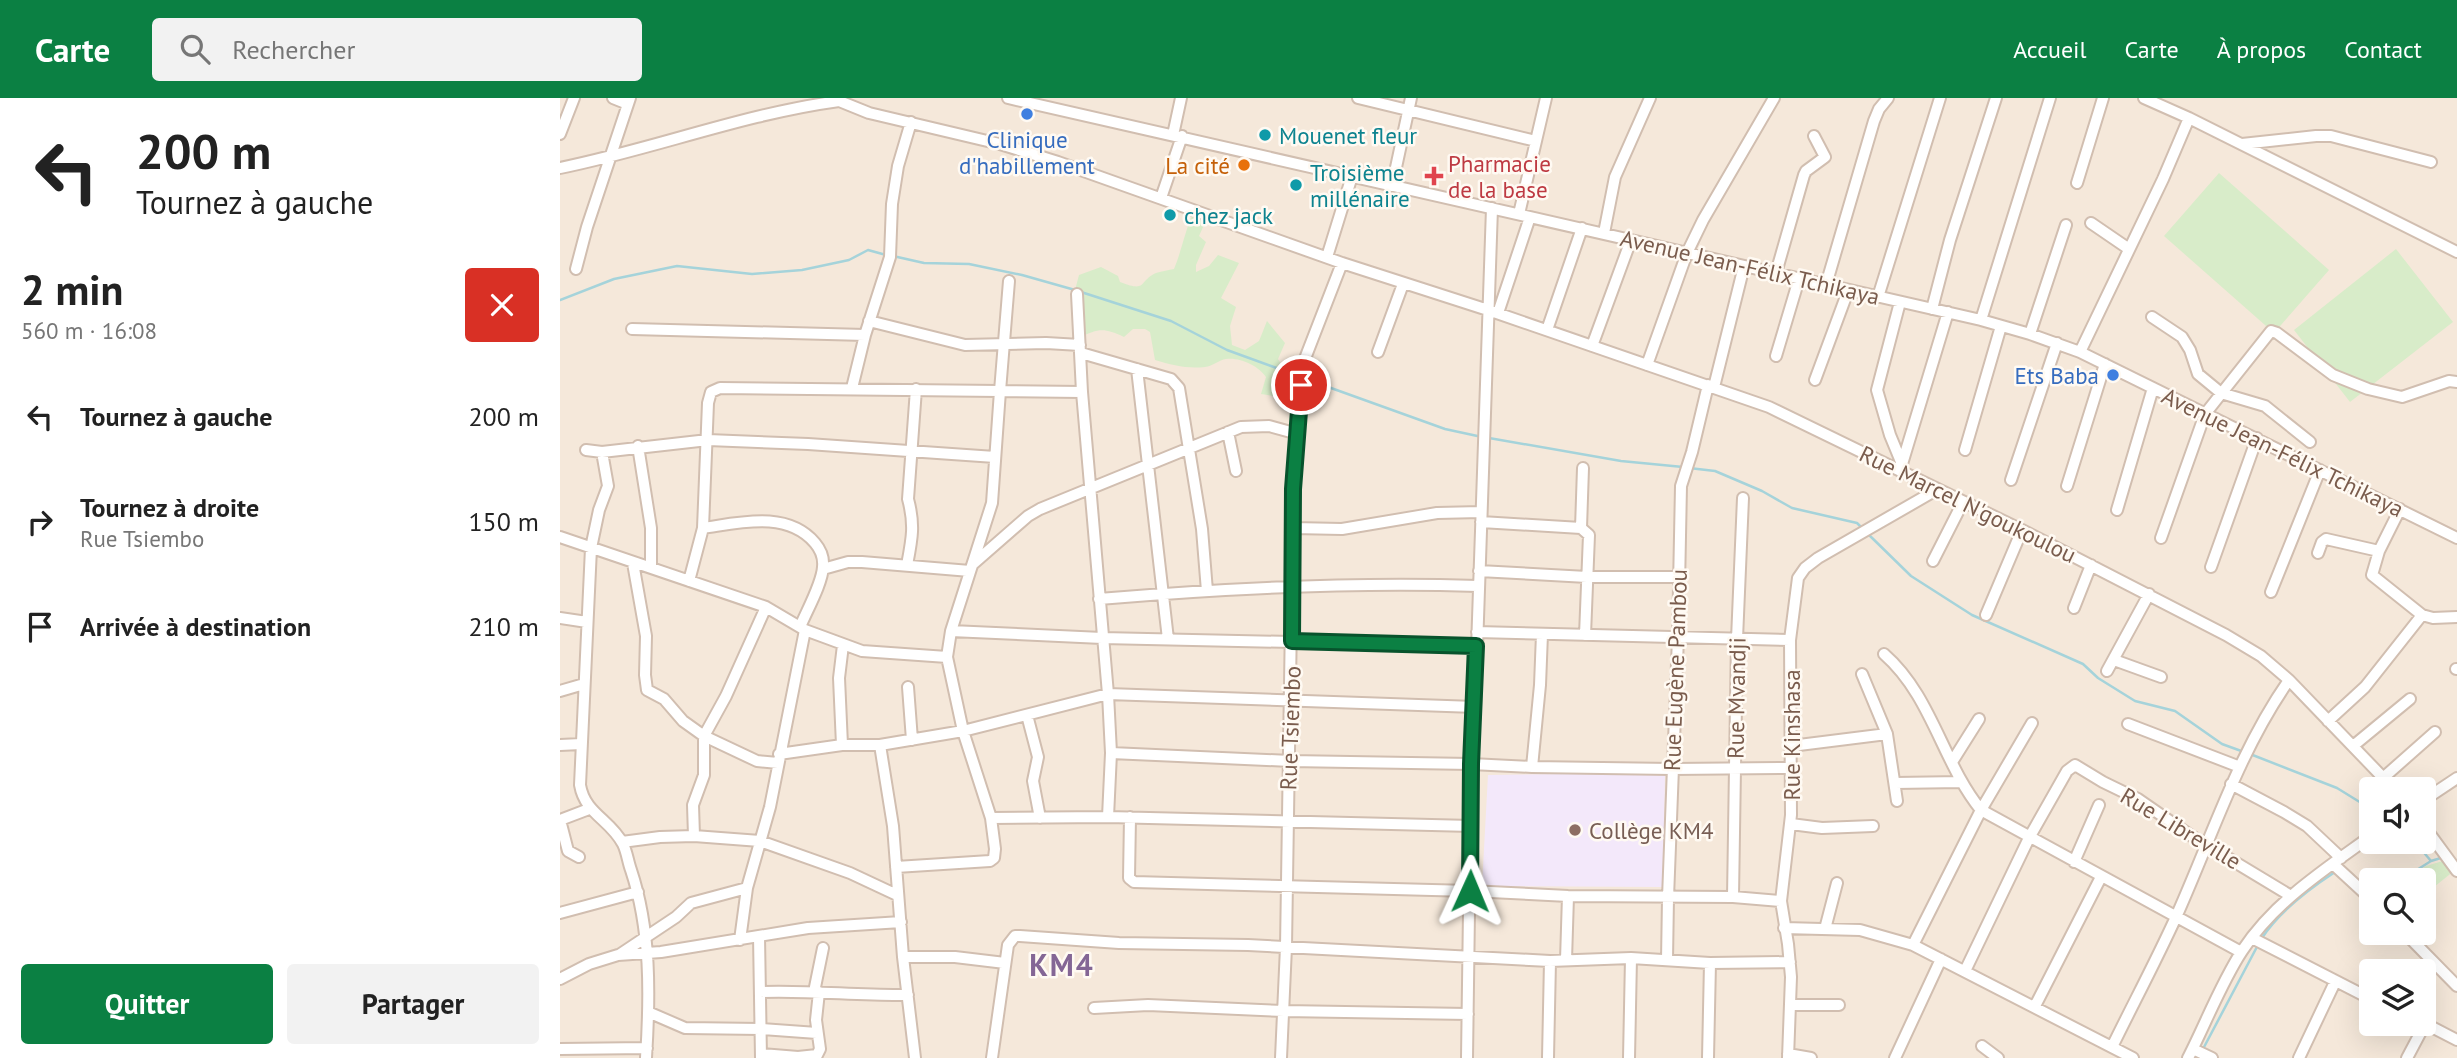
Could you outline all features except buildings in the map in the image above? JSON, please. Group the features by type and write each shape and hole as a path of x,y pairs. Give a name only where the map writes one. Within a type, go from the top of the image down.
{"street":[{"path":"560,134 574,98"},
{"path":"576,269 587,227 629,101 613,98"},
{"name":"Avenue Jean-Félix Tchikaya","path":"1008,98 1948,312 2030,334 2080,352 2457,538"},
{"path":"1161,198 1178,136 1181,98"},
{"path":"1358,98 1536,141"},
{"path":"1392,186 1411,98"},
{"path":"1493,312 1525,216 1536,141 1546,98"},
{"path":"1604,233 1615,177 1650,98"},
{"path":"1647,365 1687,253 1703,220 1774,98"},
{"path":"1826,285 1874,121 1888,98"},
{"path":"1878,297 1940,98"},
{"path":"1932,309 1950,240 1996,98"},
{"path":"1981,320 2050,98"},
{"path":"2077,183 2103,98"},
{"path":"2144,98 2457,252"},
{"path":"560,169 612,157 698,131 835,100"},
{"name":"Rue Marcel N'goukoulou","path":"835,100 869,113 1031,154 1342,263 1711,386 1812,426 1901,467 1963,502 2150,594 2261,656 2289,680 2382,777"},
{"path":"2080,352 2189,118"},
{"path":"852,388 864,335 890,257 893,195 911,122"},
{"path":"2242,144 2316,135 2331,136 2431,162"},
{"path":"1776,274 1804,175 1825,157 1814,136"},
{"path":"1327,257 1352,176"},
{"path":"1467,1058 1471,764 1483,436 1493,312 1492,208"},
{"path":"2091,223 2129,249"},
{"path":"2030,334 2066,225"},
{"path":"1547,330 1582,228"},
{"path":"1592,346 1631,240"},
{"name":"Rue Tsiembo","path":"1281,1058 1290,761 1293,489 1301,376 1306,356 1342,263"},
{"name":"Rue Eugène Pambou","path":"1667,960 1682,478 1692,452 1744,266"},
{"path":"1776,356 1799,279"},
{"path":"896,867 992,860 995,849 991,818 964,731 947,657 951,631 992,503 1009,281"},
{"path":"1378,352 1404,284"},
{"path":"1815,380 1848,290"},
{"path":"1077,294 1082,392 1108,694 1111,753 1108,817"},
{"path":"1900,302 1877,390 1901,467"},
{"path":"1901,467 1948,312"},
{"path":"2152,317 2182,337 2190,350 2198,374 2221,393 2265,406 2310,442"},
{"path":"869,321 965,345 1004,344 1080,349 1176,383 1202,529 1207,591"},
{"path":"1965,450 2001,326"},
{"path":"632,329 864,335"},
{"path":"2161,538 2205,414 2271,331 2333,375 2368,389 2403,397 2449,381 2457,382"},
{"path":"2011,480 2057,343"},
{"path":"2067,486 2105,364"},
{"path":"1137,369 1168,639"},
{"path":"689,581 703,528 709,397 715,389 852,388 1082,392"},
{"path":"2116,510 2153,388"},
{"path":"908,565 913,528 908,499 916,389"},
{"path":"824,569 855,562 972,567 1028,516 1146,465 1228,432 1254,425 1298,434"},
{"path":"1228,432 1236,471"},
{"path":"2211,567 2257,438"},
{"path":"586,450 602,452 708,440 995,457"},
{"path":"638,446 651,528 651,567"},
{"path":"560,1049 647,1053 646,936 638,892 622,842 612,827 589,809 582,797 580,785 591,548 599,510 608,486 602,452"},
{"path":"1581,528 1584,468"},
{"path":"2270,592 2320,470"},
{"name":"Rue Kinshasa","path":"1788,1056 1790,962 1781,901 1791,824 1790,640 1795,587 1805,568 1938,489"},
{"name":"Rue Mvandji","path":"1733,897 1737,639 1743,498"},
{"path":"1933,561 1963,502"},
{"path":"2400,509 2379,551 2372,575 2422,615 2433,618 2457,617"},
{"path":"1293,528 1342,529 1437,513 1581,528 1589,535 1585,635"},
{"path":"703,528 758,520 779,523 807,534 823,556 824,569 803,629 779,759 747,888 740,940"},
{"path":"1986,615 2022,530"},
{"path":"560,537 766,607 803,629 843,645 880,654 947,657"},
{"path":"2318,553 2322,542 2326,540 2379,551"},
{"path":"633,563 646,636 647,690 664,699 683,721 704,736 757,761 779,759 842,745 880,745 964,731 1108,694 1475,707"},
{"path":"2074,608 2091,565"},
{"path":"1479,571 1678,577"},
{"path":"1099,599 1292,586 1384,583 1478,586"},
{"path":"2107,671 2150,594"},
{"path":"694,836 693,805 704,775 704,736 726,696 766,607"},
{"path":"2328,721 2365,687 2422,615"},
{"path":"560,618 587,622"},
{"path":"951,631 1102,638 1476,646"},
{"path":"1477,632 1790,640"},
{"path":"1532,767 1542,634"},
{"path":"842,745 839,678 843,645"},
{"path":"1884,654 1909,680 1961,782 1981,810 2241,952"},
{"path":"2114,660 2161,677"},
{"path":"1862,674 1887,734 1897,801"},
{"path":"2112,1047 2176,917 2231,784 2266,713 2289,680"},
{"path":"560,691 584,684"},
{"path":"908,687 912,740"},
{"path":"2353,746 2410,699"},
{"path":"1027,715 1038,757 1033,781 1040,818"},
{"path":"1952,762 1979,719"},
{"path":"1913,945 1981,810 2032,723"},
{"path":"2128,724 2240,767"},
{"path":"2384,777 2435,732"},
{"path":"1791,746 1887,734"},
{"path":"560,745 581,744"},
{"path":"880,745 896,867 915,1058"},
{"path":"1111,753 1532,767 1791,768"},
{"name":"Rue Libreville","path":"2029,838 2071,767 2075,765 2138,799 2291,896"},
{"path":"2436,792 2456,780"},
{"path":"1895,783 1961,782"},
{"path":"2231,784 2307,826 2359,886"},
{"path":"2074,862 2099,805"},
{"path":"579,858 568,851 560,820 589,809"},
{"path":"991,818 1130,817 1472,827"},
{"path":"1130,817 1129,878 1134,882 1568,896 1733,897 1781,901"},
{"path":"1791,824 1822,828 1873,826"},
{"path":"622,842 694,836 760,841 850,873 897,895"},
{"path":"1965,971 2029,838"},
{"path":"2436,842 2457,871"},
{"path":"2212,1058 2191,1053 2241,952 2291,896 2359,845"},
{"path":"2035,1006 2101,877"},
{"path":"1825,929 1837,883"},
{"path":"618,956 676,917 691,903 747,888"},
{"path":"560,914 638,892"},
{"path":"1566,960 1568,896"},
{"path":"560,979 589,964 618,956 647,954 808,928 901,922"},
{"path":"1784,928 1876,933 1913,945 2133,1058"},
{"path":"759,936 761,1056 814,1057 819,1053 816,992 823,948"},
{"path":"992,1058 1005,963 1011,939 1020,936 1119,943 1286,947 1550,961 1630,958 1710,963 1790,962"},
{"path":"2252,938 2359,993"},
{"path":"2417,945 2457,986"},
{"path":"903,957 955,957 1005,963"},
{"path":"1629,1058 1630,958"},
{"path":"1895,1058 1941,959"},
{"path":"1548,1058 1550,961"},
{"path":"1708,1058 1710,963"},
{"path":"2299,1058 2335,982"},
{"path":"760,992 908,995"},
{"path":"1094,1008 1148,1005 1283,1012 1468,1014"},
{"path":"1790,1005 1839,1005"},
{"path":"648,1012 685,1028 817,1033"},
{"path":"2436,1029 2457,1039"},
{"path":"2407,1058 2419,1036"},
{"path":"1982,1046 1998,1058"},
{"path":"1788,1056 1811,1058"}],"shaded area":[{"path":"560,98 2457,98 2457,1058 560,1058"},
{"name":"Collège KM4","path":"1665,774 1663,887 1482,886 1488,775"}],"green space":[{"path":"2219,173 2329,270 2274,333 2164,236"},
{"path":"1194,211 1208,216 1199,236 1206,242 1196,265 1196,272 1209,266 1218,255 1239,263 1221,298 1236,307 1230,326 1232,345 1245,350 1259,341 1267,321 1285,343 1278,359 1294,384 1286,398 1261,394 1266,377 1259,369 1243,361 1226,359 1208,366 1192,367 1155,360 1150,332 1145,329 1133,329 1124,337 1101,330 1079,338 1074,294 1079,275 1101,267 1118,276 1120,282 1139,286 1156,273 1174,269"},
{"path":"2396,249 2453,322 2350,402 2294,330"},
{"path":"2446,860 2454,871 2436,885 2436,868 2423,868"}],"waterway":[{"path":"560,300 614,279 677,266 752,274 802,270 849,260 868,250 886,255"},
{"path":"893,256 924,263 969,264 1075,290"},
{"path":"1081,292 1171,321 1227,350 1296,375"},
{"path":"1306,379 1445,429 1482,437"},
{"path":"1489,438 1621,461 1683,467"},
{"path":"1689,468 1715,471 1762,491 1792,508 1857,523 1862,528"},
{"path":"1867,533 1911,576 1972,615 2083,664 2098,678 2135,701 2175,711 2222,744 2244,752"},
{"path":"2250,754 2337,788 2359,802"},
{"path":"2425,854 2431,861"},
{"path":"2420,868 2444,857"},
{"path":"2262,938 2295,902 2335,872"},
{"path":"2203,1049 2259,943"}],"place":[{"name":"Clinique d'habillement","path":"1027,114"},
{"name":"Mouenet fleur","path":"1265,135"},
{"name":"La cité","path":"1244,165"},
{"name":"Pharmacie de la base","path":"1434,176"},
{"name":"Troisième millénaire","path":"1296,185"},
{"name":"chez jack","path":"1170,215"},
{"name":"Ets Baba","path":"2113,375"},
{"name":"Collège KM4","path":"1575,830"}],"district":[{"name":"KM4","path":"1062,964"}],"route":[{"path":"1301,385 1293,489 1292,641 1476,646 1471,764 1470,891"}]}
